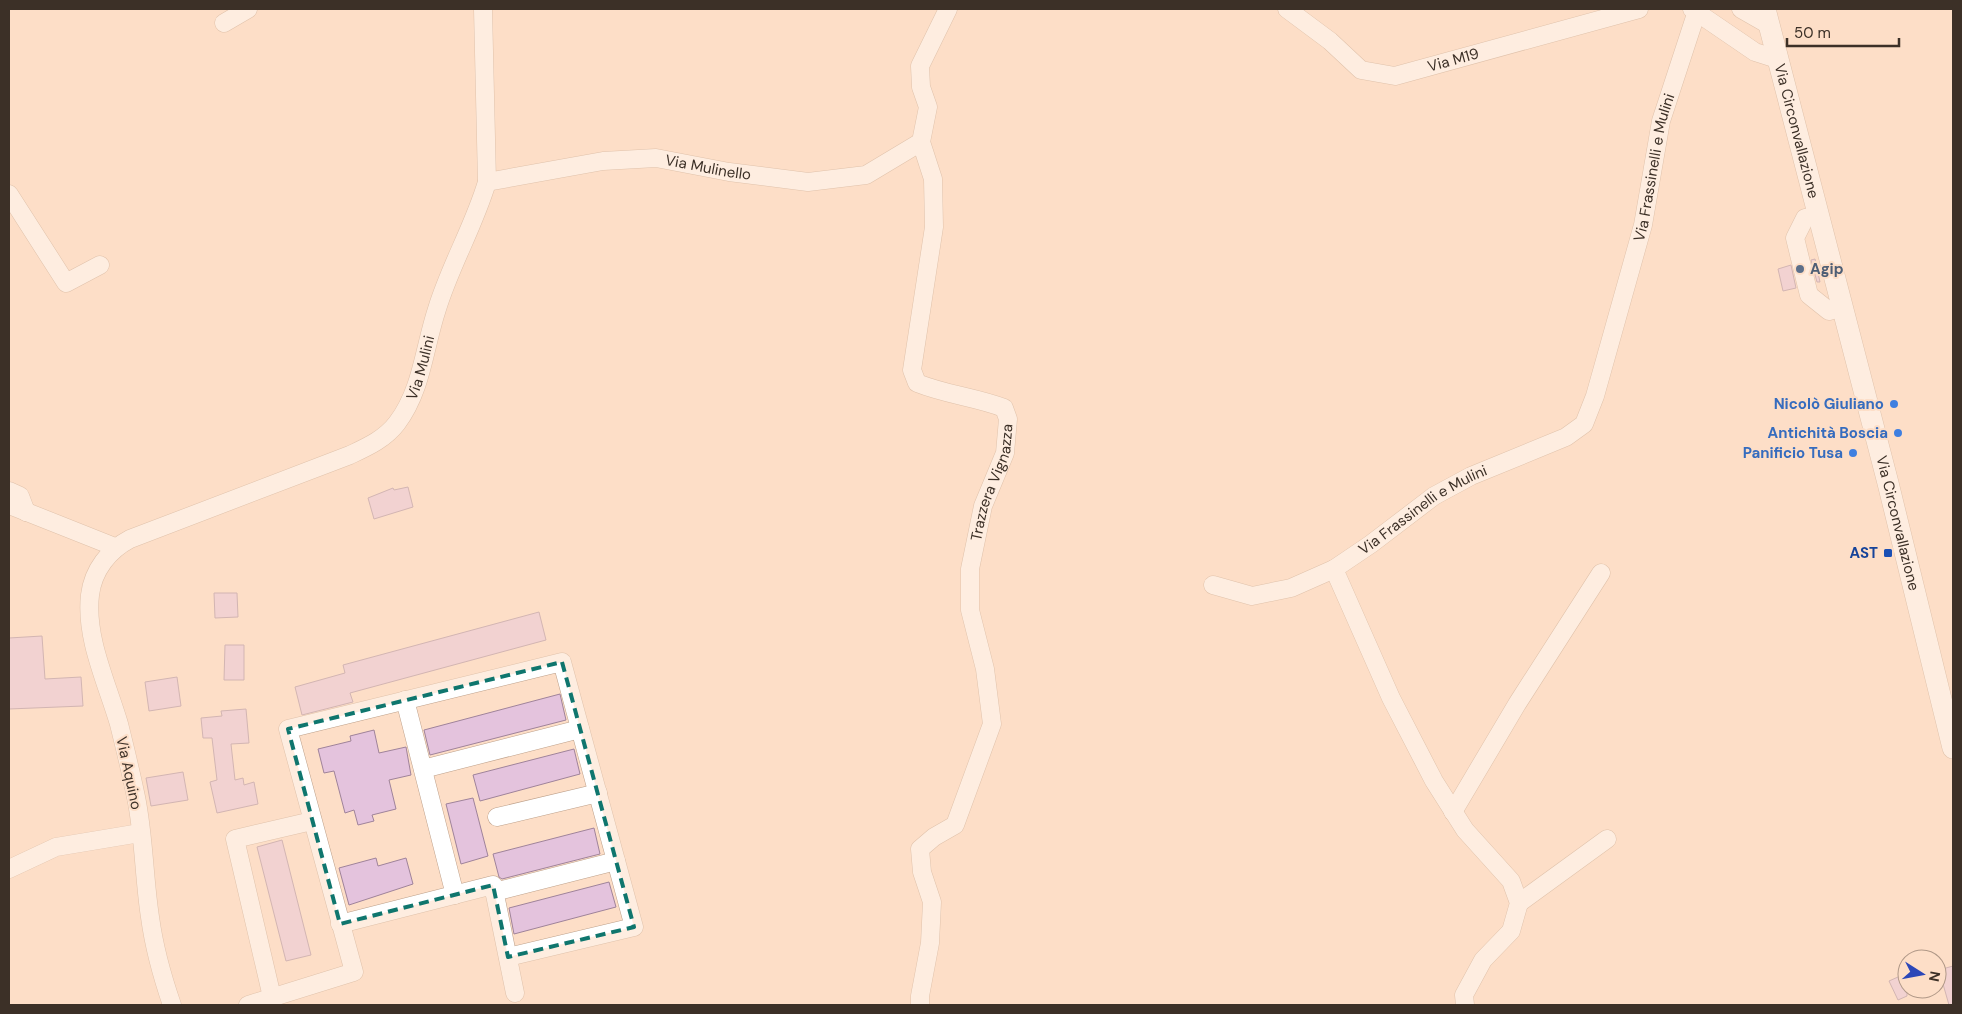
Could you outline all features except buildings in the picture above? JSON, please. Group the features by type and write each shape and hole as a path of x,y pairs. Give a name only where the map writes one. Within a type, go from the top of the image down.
{"main road":[{"name":"Via Circonvallazione","path":"1767,17 1843,307 1953,748"}],"street":[{"path":"224,23 248,9"},
{"name":"Via Mulini","path":"115,547 130,539 350,455 379,441 396,425 410,403 418,383 436,310 487,182 483,9"},
{"name":"Trazzera Vignazza","path":"920,1005 930,943 932,902 922,872 920,849 934,837 955,825 992,724 986,669 970,610 970,569 983,506 1005,453 1008,419 1004,408 986,401 944,393 917,383 912,370 934,227 932,180 922,142 928,107 921,87 920,66 948,9"},
{"name":"Via M19","path":"1287,9 1330,41 1361,70 1395,76 1639,9"},
{"path":"1741,9 1767,17"},
{"path":"1694,10 1755,52 1777,59"},
{"name":"Via Frassinelli e Mulini","path":"1213,585 1252,596 1291,588 1334,569 1371,544 1434,496 1471,476 1566,437 1584,424 1595,396 1642,225 1661,121 1694,10"},
{"name":"Via Mulinello","path":"487,182 603,161 656,158 729,172 808,182 866,175 922,142"},
{"path":"9,194 66,283 100,265"},
{"path":"1819,215 1805,218 1795,238 1809,295 1829,311 1843,307"},
{"path":"9,491 20,496 26,512"},
{"path":"9,505 115,547"},
{"name":"Via Aquino","path":"115,547 95,577 90,595 91,626 119,726 136,799 150,918 160,971 172,1005"},
{"path":"1334,569 1391,698 1434,781 1465,830 1511,881 1519,903 1511,931 1482,960 1464,995 1465,1005"},
{"path":"1453,812 1517,704 1601,573"},
{"path":"248,1005 354,972 288,729 562,662 634,927 508,957"},
{"path":"405,700 455,895"},
{"path":"423,769 580,729"},
{"path":"497,817 598,793"},
{"path":"272,997 235,839 312,820"},
{"path":"9,869 56,847 140,833"},
{"path":"1519,903 1607,838"},
{"path":"494,892 616,861"},
{"path":"340,924 493,885 515,992"}],"highlighted area":[{"path":"562,662 634,927 508,957 493,885 340,924 288,729"}],"place":[{"name":"Agip","path":"1800,269"},
{"name":"Nicolò Giuliano","path":"1894,404"},
{"name":"Antichità Boscia","path":"1898,433"},
{"name":"Panificio Tusa","path":"1853,453"},
{"name":"AST","path":"1888,553"}]}
